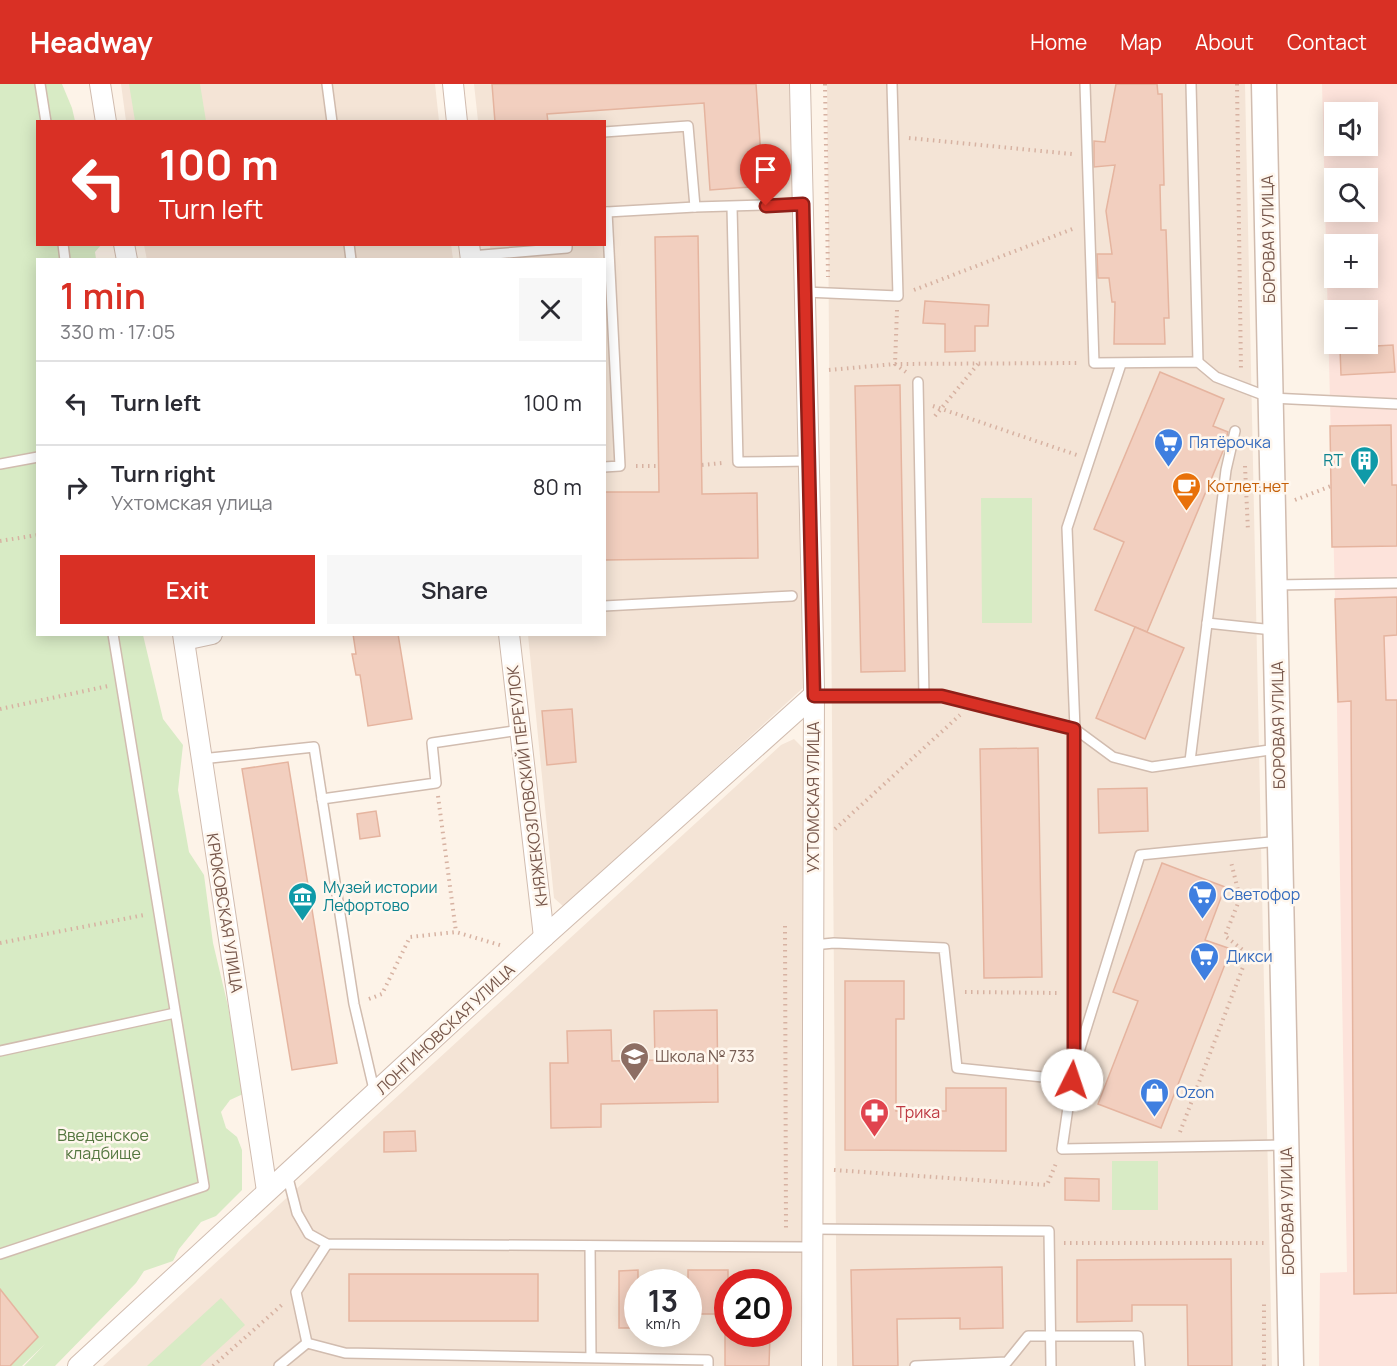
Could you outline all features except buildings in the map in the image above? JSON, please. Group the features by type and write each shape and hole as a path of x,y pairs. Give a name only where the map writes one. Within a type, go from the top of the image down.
{"street":[{"path":"100,84 106,120"},
{"path":"453,84 457,120"},
{"name":"УХТОМСКАЯ УЛИЦА","path":"800,84 814,696 812,1366"},
{"name":"БОРОВАЯ УЛИЦА","path":"1264,84 1291,1366"},
{"name":"КНЯЖЕКОЗЛОВСКИЙ ПЕРЕУЛОК","path":"509,636 544,937"},
{"name":"КРЮКОВСКАЯ УЛИЦА","path":"183,638 267,1191"},
{"name":"ЛОНГИНОВСКАЯ УЛИЦА","path":"78,1366 544,937 814,696"}],"lane":[{"path":"40,84 45,120"},
{"path":"327,84 332,120"},
{"path":"805,292 898,296 892,84"},
{"path":"1085,84 1094,363 1198,362 1216,377 1271,398 1397,404"},
{"path":"1191,84 1198,362"},
{"path":"606,132 688,126 695,207"},
{"path":"606,467 620,466 606,214 695,207 803,204"},
{"path":"732,207 738,462 809,461"},
{"path":"470,253 569,246"},
{"path":"1121,364 1067,528 1074,729 1074,1066 1062,1149 1286,1144"},
{"path":"918,382 924,696"},
{"path":"1190,761 1226,470 1235,431"},
{"path":"0,464 36,457"},
{"path":"1275,585 1397,582"},
{"path":"606,606 792,596"},
{"path":"1207,623 1276,630"},
{"path":"0,1254 204,1186 120,683 114,636"},
{"path":"814,696 942,696 1074,729 1113,757 1152,767 1278,749"},
{"path":"322,799 436,783 432,743 520,730"},
{"path":"201,759 314,747 354,1004 375,1094"},
{"path":"1074,1066 1140,855 1280,841"},
{"path":"813,945 944,948 957,1068 1072,1080"},
{"path":"0,1051 175,1013"},
{"path":"287,1174 297,1213 309,1234 327,1244 590,1246 1049,1231 1051,1366"},
{"path":"307,1342 296,1293 327,1244"},
{"path":"590,1246 591,1357"},
{"path":"915,1366 1007,1362 1028,1336 1050,1335 1138,1336 1140,1366"},
{"path":"307,1342 345,1353 708,1360 708,1366"},
{"path":"279,1366 307,1342"}],"path":[{"path":"825,84 828,283"},
{"path":"894,136 1087,155"},
{"path":"895,364 898,296 1090,222"},
{"path":"829,370 895,364 1094,363"},
{"path":"895,364 918,382"},
{"path":"919,435 978,364"},
{"path":"919,401 1090,460"},
{"path":"620,466 659,466"},
{"path":"1291,501 1331,486"},
{"path":"0,541 36,535"},
{"path":"0,709 120,683"},
{"path":"834,830 973,704"},
{"path":"436,783 456,932"},
{"path":"1174,1148 1248,954 1225,936 1240,898 1227,846"},
{"path":"0,943 158,912"},
{"path":"784,1169 785,926"},
{"path":"354,1004 382,994 410,938 456,932 503,946"},
{"path":"949,992 1074,993"},
{"path":"834,1170 1047,1185 1062,1149"},
{"path":"213,1366 296,1293"}],"shaded area":[{"path":"121,84 435,84 439,120 126,120"},
{"path":"474,84 792,84 804,687 564,907 554,898 528,636 606,636 606,258 491,258 490,246 606,246 606,120 478,120"},
{"path":"827,84 1245,84 1272,1366 837,1366"},
{"path":"1322,84 1397,84 1397,1366 1319,1366 1320,1273 1347,1272 1329,354 1378,354 1378,300 1327,300 1327,288 1378,288 1378,234 1326,234 1325,222 1378,222 1378,168 1324,168"},
{"path":"144,246 451,246 453,258 147,258"},
{"path":"794,739 803,748 802,1366 103,1366 781,745"}],"green space":[{"name":"Введенское кладбище","path":"0,84 62,84 75,120 36,120 36,246 100,246 95,252 96,258 36,258 36,636 143,636 163,719 183,745 178,790 189,852 204,875 213,943 228,1006 243,1094 230,1100 221,1112 226,1128 237,1137 242,1150 242,1190 216,1216 201,1222 179,1249 173,1261 144,1271 136,1283 55,1366 24,1366 45,1344 22,1366 0,1366"},
{"path":"129,84 200,84 206,120 135,120"},
{"path":"981,498 1032,498 1032,623 982,623"},
{"path":"1112,1161 1158,1161 1158,1210 1112,1210"},
{"path":"221,1298 245,1325 200,1366 147,1366"}],"place":[{"name":"Пятёрочка","path":"1168,468"},
{"name":"RT","path":"1364,486"},
{"name":"Котлет.нет","path":"1186,512"},
{"name":"Светофор","path":"1202,920"},
{"name":"Музей истории Лефортово","path":"302,922"},
{"name":"Дикси","path":"1205,982"},
{"name":"Школа № 733","path":"634,1082"},
{"name":"Ozon","path":"1155,1118"},
{"name":"Трика","path":"875,1138"}],"route":[{"path":"766,206 803,204 814,696 942,696 1074,729 1074,1066 1072,1080"}]}
